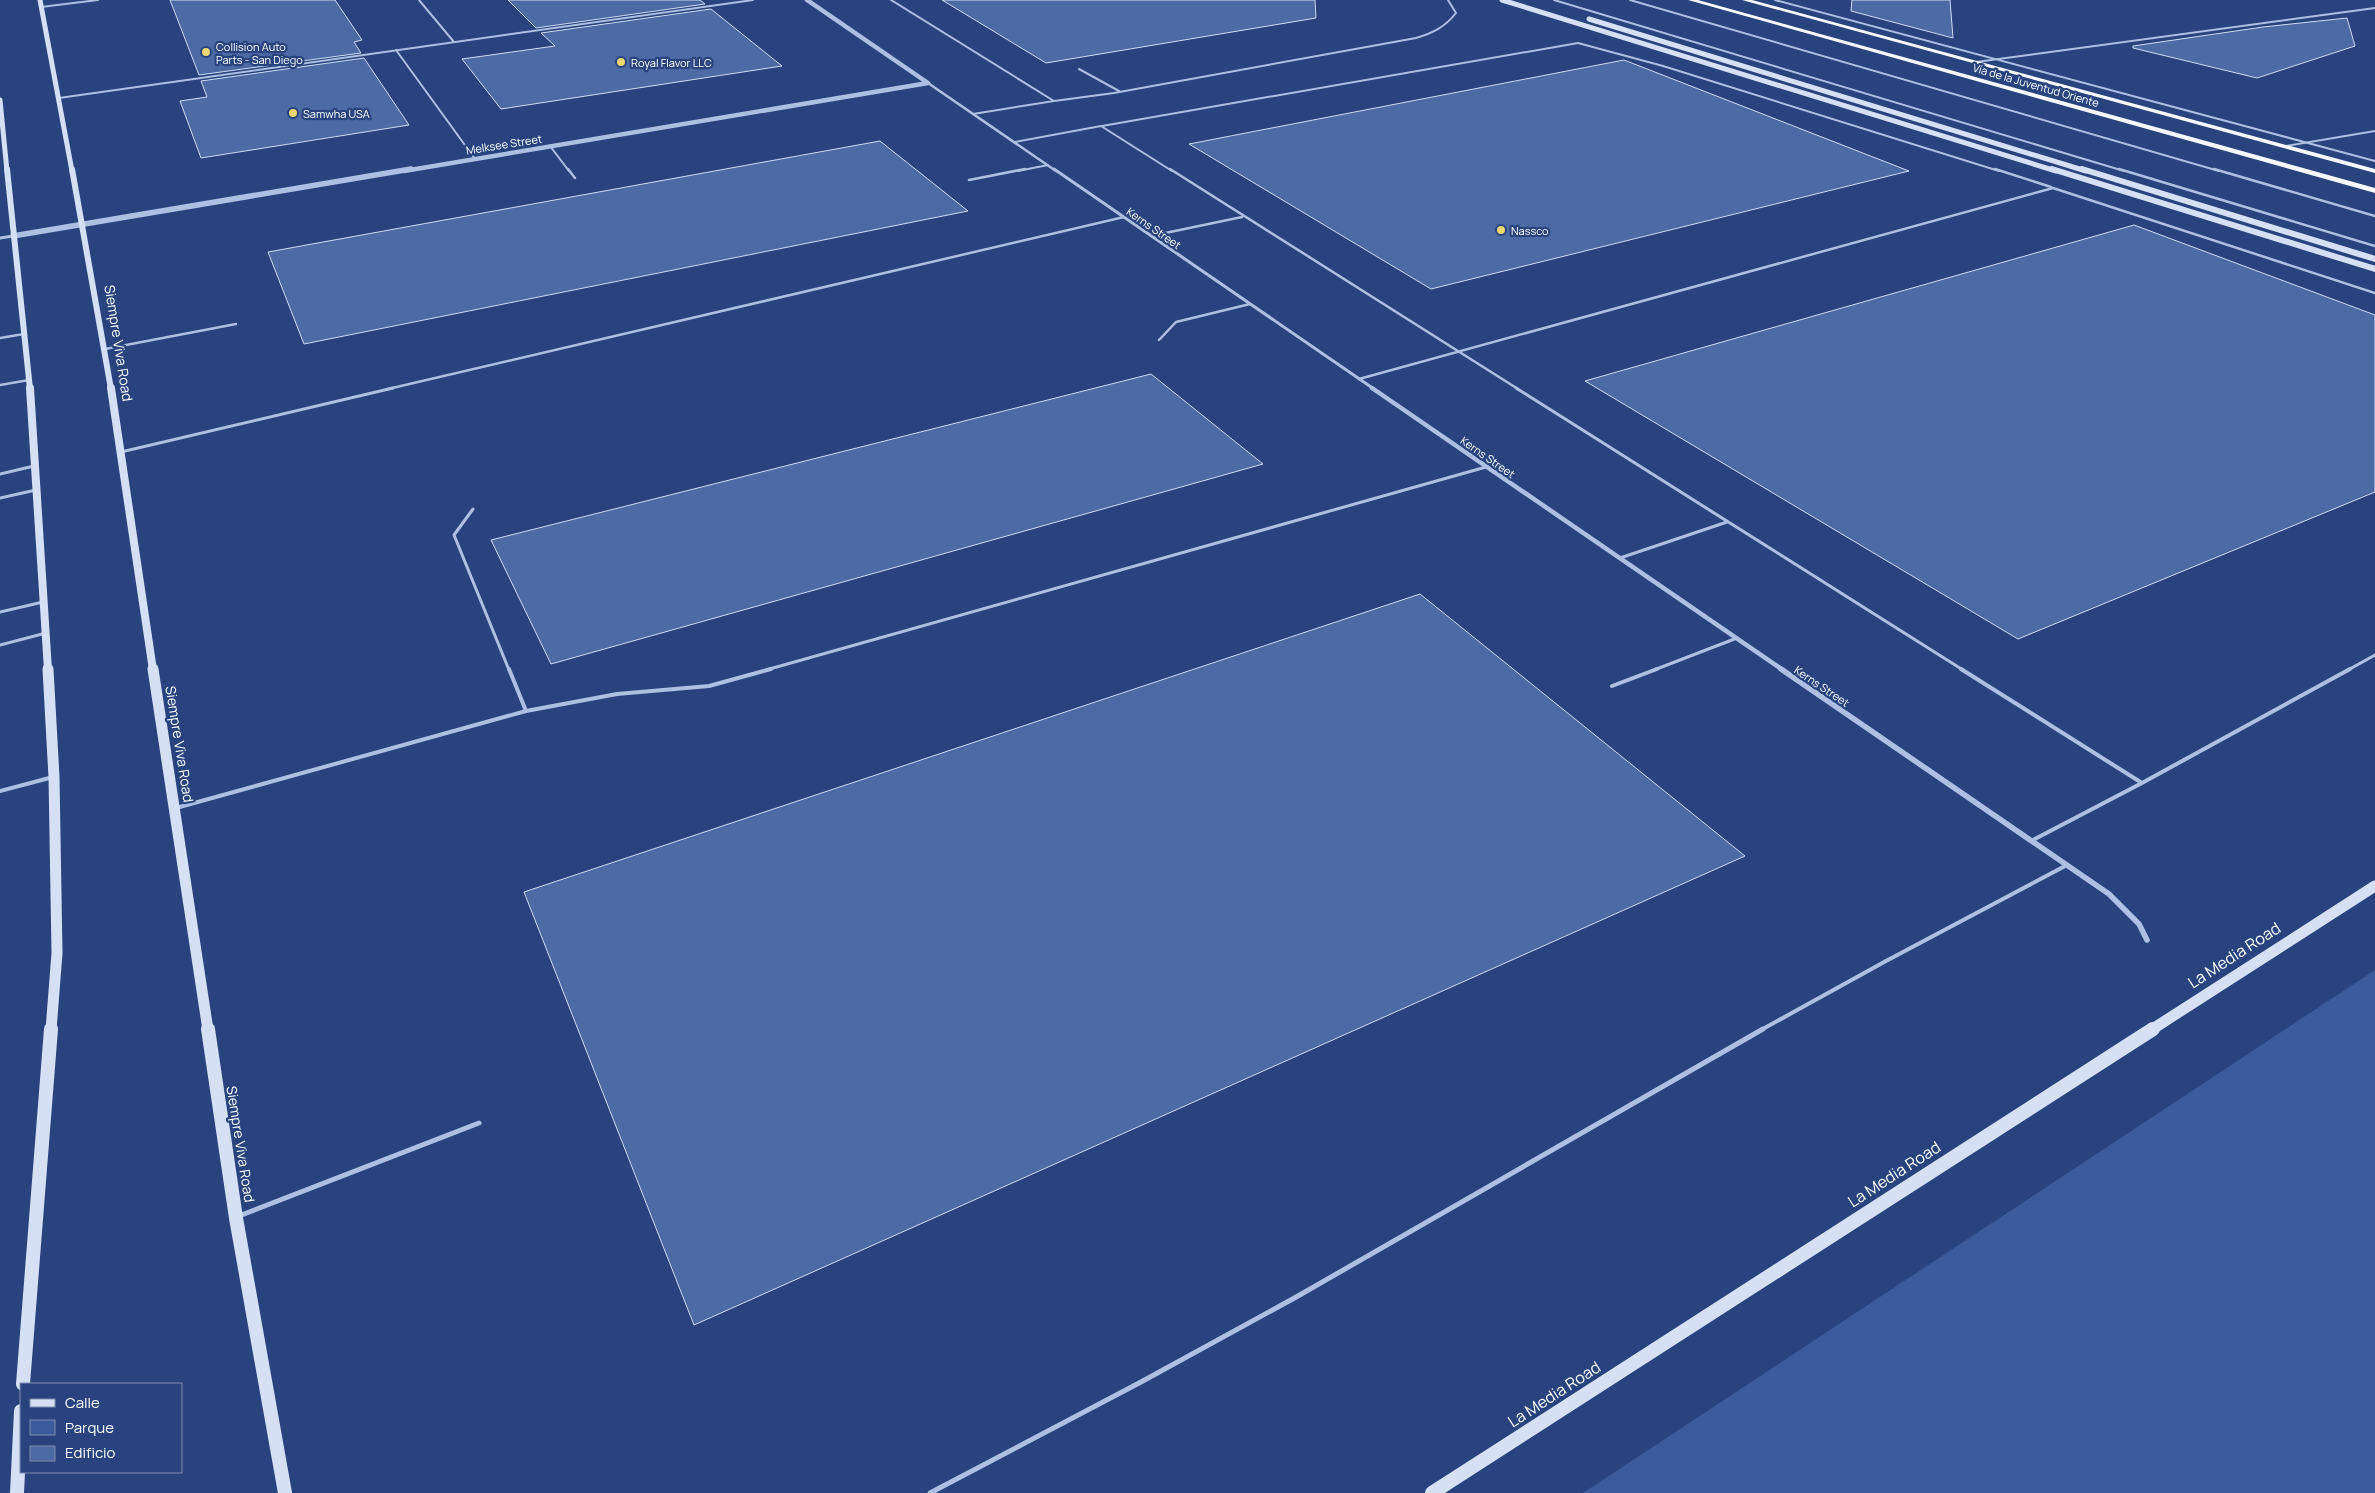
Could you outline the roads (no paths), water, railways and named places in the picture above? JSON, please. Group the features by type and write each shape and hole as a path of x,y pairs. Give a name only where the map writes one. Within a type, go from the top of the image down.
{"highway":[{"name":"Vía de la Juventud Oriente","path":"1691,0 2375,191"},
{"name":"Vía de la Juventud Oriente","path":"1745,0 2375,171"}],"main road":[{"name":"Siempre Viva Road","path":"40,0 83,225 104,349 236,1218 285,1493"},
{"path":"1502,0 2375,268"},
{"path":"1525,0 2375,259"},
{"path":"0,100 24,334 35,466 54,777 57,953 23,1383"},
{"name":"La Media Road","path":"1432,1493 2375,886"},
{"path":"17,1493 20,1432"}],"street":[{"name":"Kerns Street","path":"807,0 2109,894 2139,924 2147,940"},
{"name":"Melksee Street","path":"14,236 928,83"},
{"path":"0,238 14,236"}],"lane":[{"path":"41,7 98,0"},
{"path":"419,0 454,42"},
{"path":"59,98 753,0"},
{"path":"890,0 1054,101"},
{"path":"973,114 1054,101 1100,96 1119,90 1416,38 1434,33 1448,24 1456,13 1448,0"},
{"path":"1554,0 2375,246"},
{"path":"1630,0 2375,216"},
{"path":"1775,0 2375,161"},
{"path":"1973,62 2375,8"},
{"path":"1015,142 1578,43 1672,69 2053,188 2375,293"},
{"path":"396,50 475,159"},
{"path":"1079,69 1119,90"},
{"path":"1101,126 1242,217 2142,783"},
{"path":"2285,146 2375,131"},
{"path":"550,146 575,178"},
{"path":"969,180 1048,165"},
{"path":"1359,379 2053,188"},
{"path":"120,452 1124,217"},
{"path":"1151,236 1242,217"},
{"path":"1159,340 1176,322 1250,304"},
{"path":"104,349 236,324"},
{"path":"0,338 24,334"},
{"path":"0,385 28,380"},
{"path":"0,474 35,466"},
{"path":"174,809 526,711 591,697 657,689 709,686 1486,467"},
{"path":"0,498 36,490"},
{"path":"473,509 454,535 526,711"},
{"path":"1620,558 1727,522"},
{"path":"0,612 43,602"},
{"path":"0,645 46,633"},
{"path":"1612,686 1737,638"},
{"path":"2031,840 2142,783 2375,655"},
{"path":"0,791 54,777"},
{"path":"930,1493 1064,1424 1345,1270 1935,932 2067,865"},
{"path":"236,1218 479,1122"}],"place":[{"name":"Collision Auto Parts - San Diego","path":"206,52"},
{"name":"Royal Flavor LLC","path":"621,62"},
{"name":"Samwha USA","path":"293,113"},
{"name":"Nassco","path":"1501,230"}]}
